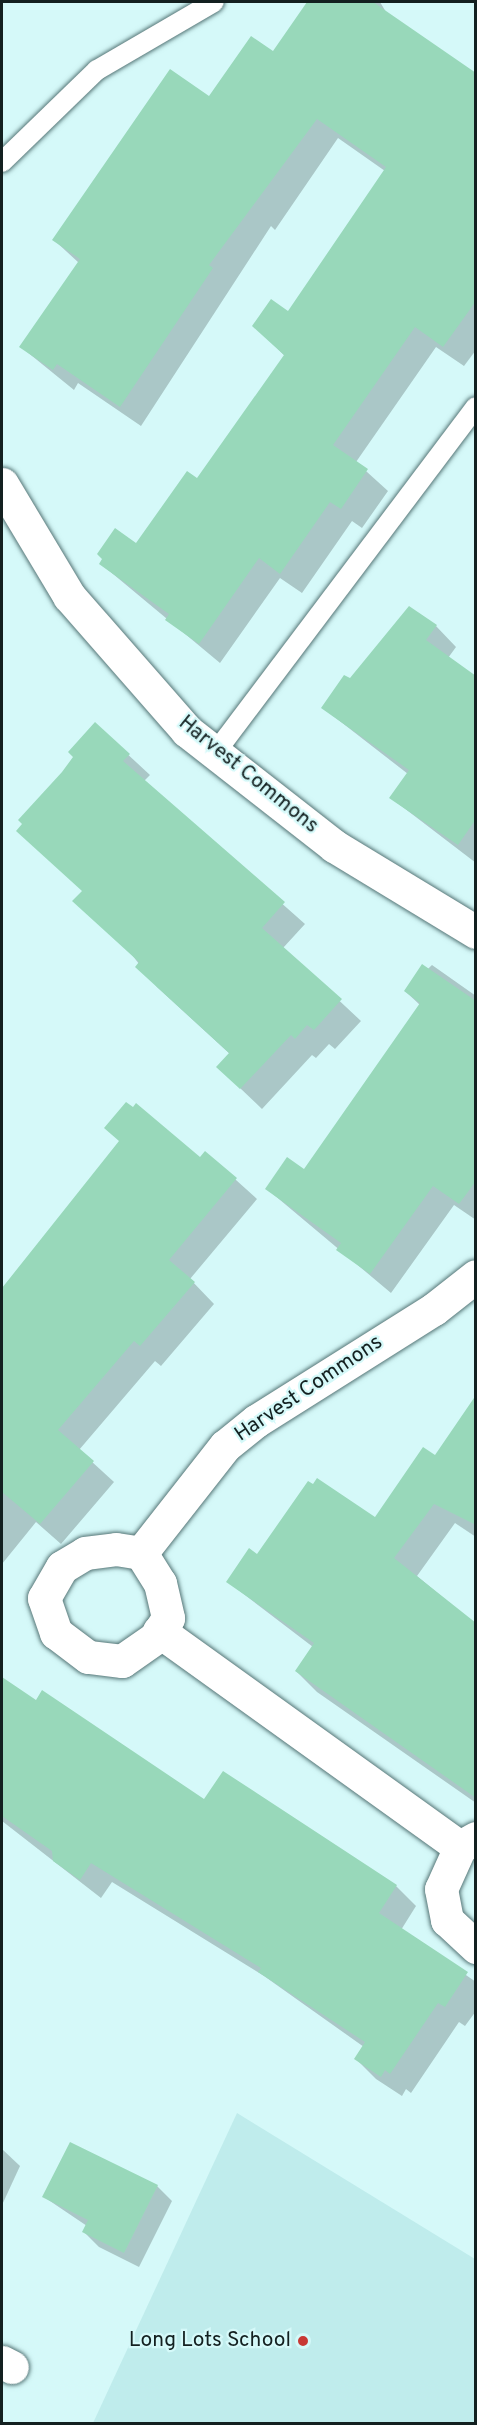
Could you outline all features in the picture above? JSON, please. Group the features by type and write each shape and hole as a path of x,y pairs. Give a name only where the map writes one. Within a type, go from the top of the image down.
{"street":[{"name":"Harvest Commons","path":"2,484 69,596 188,731 334,846 476,932"},
{"name":"Harvest Commons","path":"141,1553 225,1446 248,1427 434,1309 476,1276"},
{"path":"85,1553 141,1553 160,1583 168,1618 159,1631 122,1661 88,1657 56,1633 44,1598 62,1567 85,1553"},
{"path":"159,1631 468,1842 441,1889 447,1920 476,1947"}],"lane":[{"path":"2,162 97,70 214,2"},
{"path":"216,753 476,406"}],"shaded area":[{"name":"Long Lots School","path":"237,2113 475,2259 475,2423 93,2423"}],"building":[{"path":"307,2 373,2 476,73 476,301 443,347 415,327 333,445 368,469 341,509 330,502 280,574 259,558 199,644 165,620 169,614 99,564 102,559 97,554 115,528 136,543 187,471 197,478 284,355 252,326 271,299 288,311 386,167 317,119 209,265 213,268 120,407 57,364 53,370 19,347 80,259 52,240 170,69 209,96 251,36 273,51"},
{"path":"409,606 437,625 426,640 476,676 476,819 458,845 389,798 409,770 321,708 344,675 350,678"},
{"path":"95,722 130,754 123,761 285,902 262,928 342,999 314,1030 307,1025 295,1039 291,1035 240,1089 216,1067 229,1053 135,967 139,962 72,901 82,891 16,831 22,824 18,820 62,772 73,757 68,752"},
{"path":"422,964 476,1001 476,1181 459,1204 433,1186 370,1274 336,1250 341,1243 265,1189 287,1157 304,1169 420,1003 404,991"},
{"path":"126,1102 133,1107 136,1103 200,1157 205,1151 237,1178 169,1260 195,1282 140,1346 134,1341 58,1430 94,1461 40,1524 2,1492 2,1288 119,1141 104,1128"},
{"path":"476,1395 476,1525 434,1504 394,1558 476,1623 476,1798 295,1671 314,1643 226,1582 249,1548 257,1554 308,1481 313,1484 317,1478 375,1517 423,1447 435,1455"},
{"path":"2,1677 36,1700 42,1690 204,1799 223,1771 397,1885 379,1913 468,1972 445,2007 438,2003 390,2074 385,2070 381,2077 354,2059 365,2042 258,1972 261,1968 91,1863 80,1880 53,1861 52,1851 2,1816"},
{"path":"70,2142 158,2185 124,2253 82,2232 88,2220 42,2197"}],"place":[{"name":"Long Lots School","path":"303,2341"}]}
